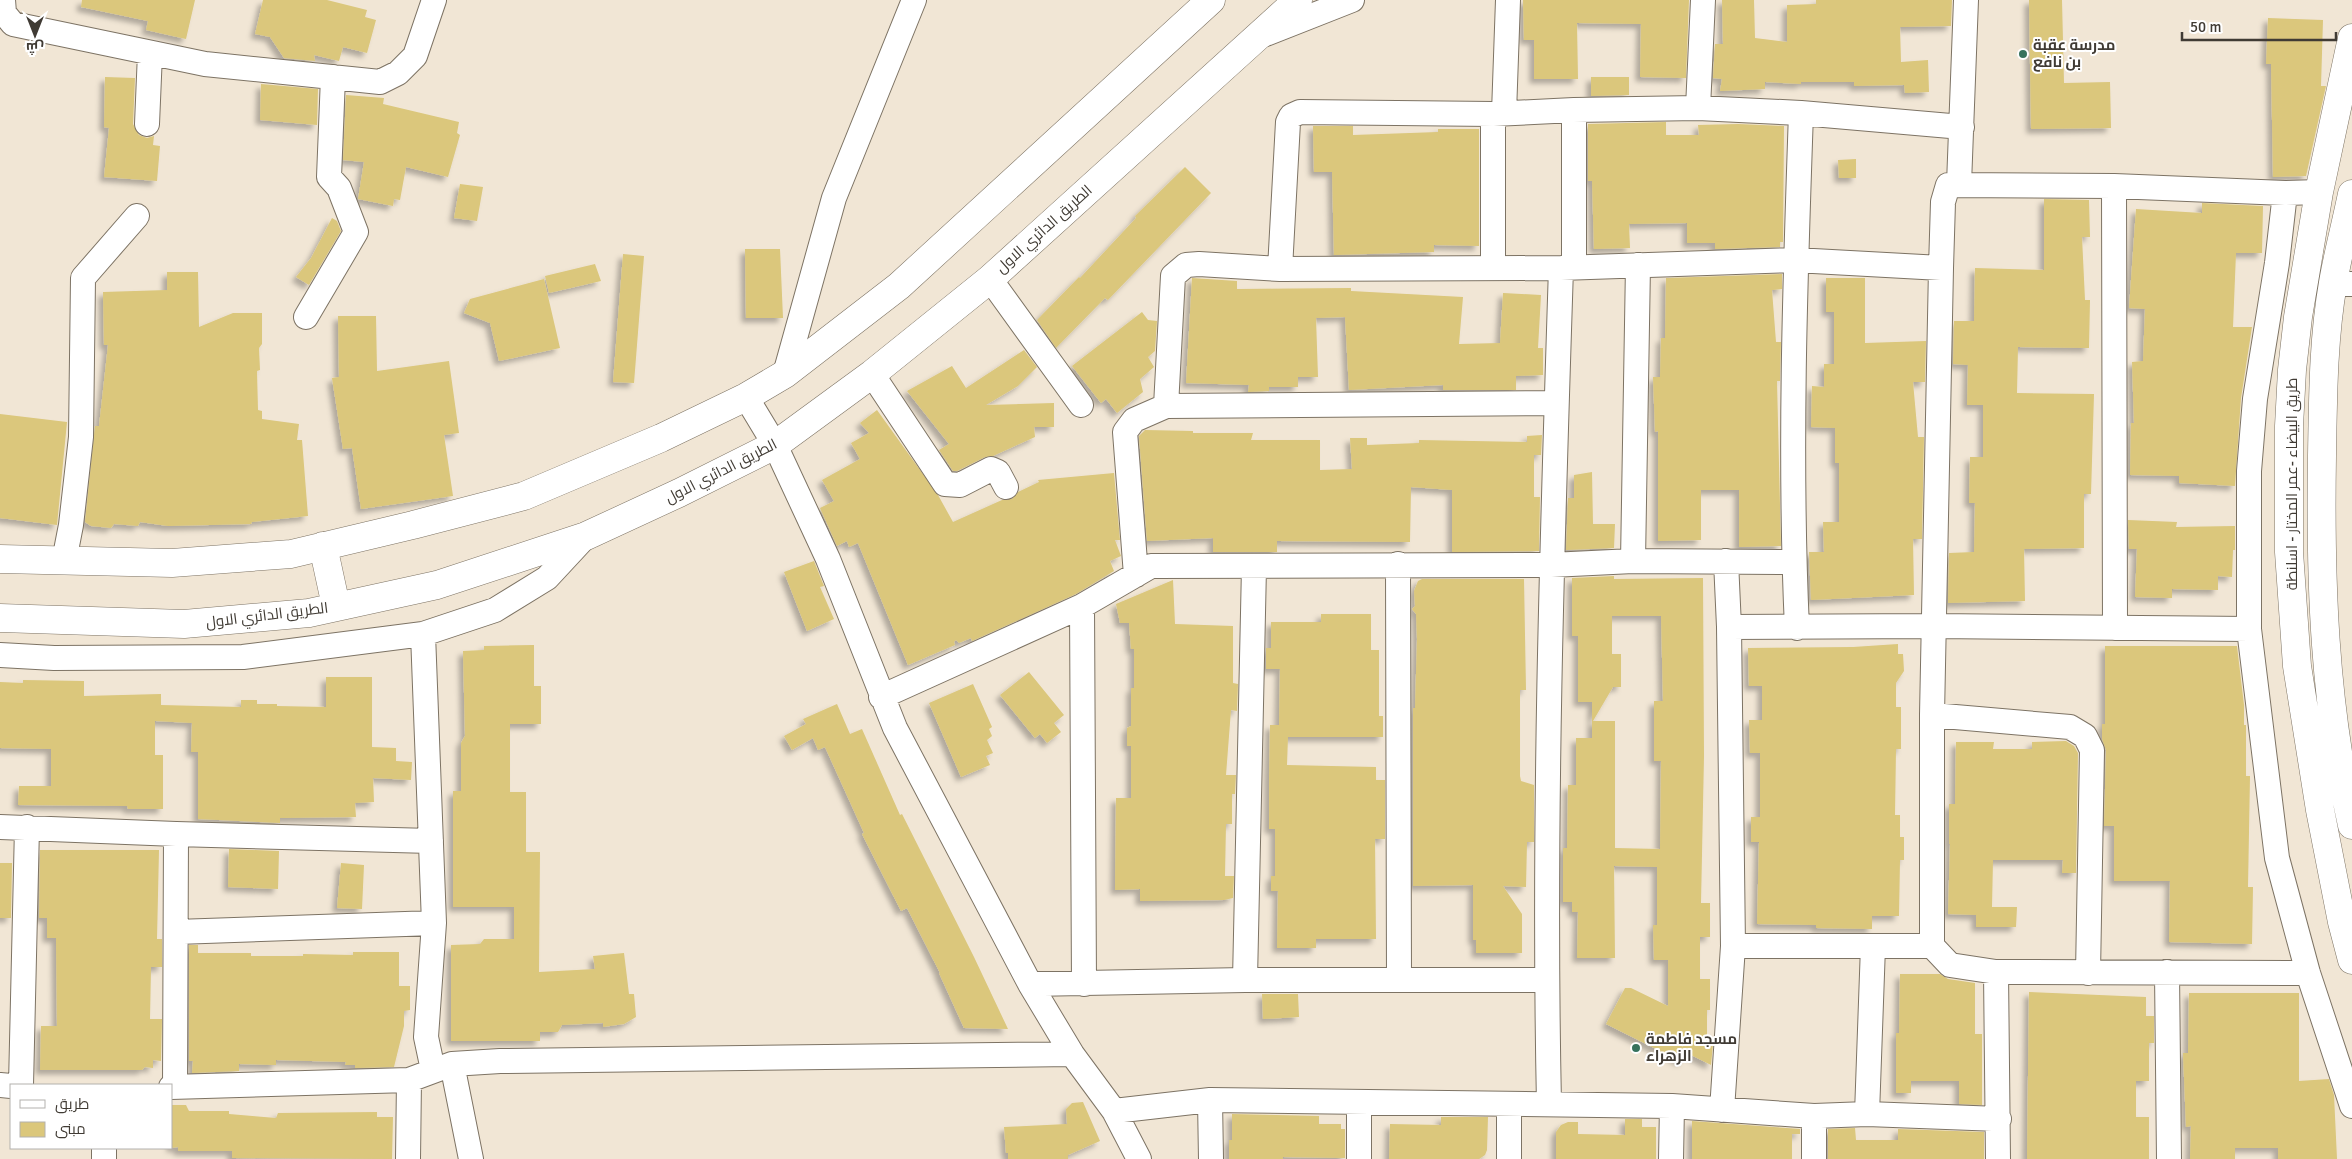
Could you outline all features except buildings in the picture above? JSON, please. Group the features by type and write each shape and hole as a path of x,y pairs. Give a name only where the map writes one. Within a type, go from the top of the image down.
{"main road":[{"path":"0,560 172,563 290,554 524,496 661,438 746,397 785,374 899,286 1211,0"},
{"name":"الطريق الدائري الاول","path":"0,618 184,624 309,613 437,584 586,536 775,445 872,374 990,279 1298,0"},
{"name":"طريق البيضاء -عمر المختار - اسلنطة","path":"2352,38 2319,192 2298,317 2292,370 2289,426 2289,552 2299,675 2320,810 2342,922 2352,960"},
{"name":"طريق البيضاء -عمر المختار - اسلنطة","path":"2352,194 2345,228 2342,284 2326,342 2321,542 2325,654 2344,725 2346,798 2352,825"},
{"path":"2314,223 2345,228"},
{"path":"323,546 336,606"}],"street":[{"path":"3,0 4,14 13,24 206,64 380,82 398,73 415,56 434,0"},
{"path":"785,374 834,198 914,0"},
{"path":"1254,38 1352,0"},
{"path":"1493,266 1499,113 1508,0"},
{"path":"1698,108 1703,0"},
{"path":"1959,184 1966,0"},
{"path":"147,124 150,53"},
{"path":"306,317 356,232 338,188 329,178 333,78"},
{"path":"1280,268 1288,122 1292,116 1300,112 1499,113 1698,108 1801,113 1962,127"},
{"path":"1549,1104 1546,980 1551,565 1556,403 1567,267 1574,110"},
{"path":"1797,628 1794,562 1795,260 1801,113"},
{"path":"2308,973 2168,972 2088,974 1996,972 1950,965 1932,946 1932,715 1941,268 1945,192 1948,185 2114,186 2319,192"},
{"path":"2114,186 2115,628"},
{"path":"2285,192 2254,408 2249,470 2249,629 2277,858 2308,973 2352,1106"},
{"path":"64,561 71,525 81,437 83,278 137,216"},
{"path":"1166,406 1173,276 1186,266 1199,264 1280,268 1567,267 1795,260 1941,268"},
{"path":"1633,561 1638,265"},
{"path":"990,279 1081,406"},
{"path":"872,374 945,484 960,485 992,469 998,472 1006,487"},
{"path":"746,397 775,445 828,559 894,728 1030,984 1072,1054 1114,1111 1139,1159"},
{"path":"1136,575 1125,432 1134,420 1166,406 1556,403"},
{"path":"0,654 54,658 243,658 423,634 495,610 547,578 586,536"},
{"path":"881,697 1082,606 1152,566 1551,565 1633,561 1794,562"},
{"path":"1722,1110 1733,946 1730,627 1726,561"},
{"path":"1398,564 1399,979"},
{"path":"1245,980 1254,567"},
{"path":"1082,606 1084,984"},
{"path":"1730,627 1935,626 2249,629"},
{"path":"423,634 434,924 426,1037 443,1067 470,1159"},
{"path":"1932,715 2070,727 2085,736 2092,750 2088,974"},
{"path":"0,827 431,841"},
{"path":"21,1084 27,827"},
{"path":"176,834 173,1088 409,1080 443,1067 500,1061 788,1059 1072,1054"},
{"path":"176,932 434,924"},
{"path":"1733,946 1932,946"},
{"path":"1867,1114 1873,946"},
{"path":"1996,972 1998,1159"},
{"path":"2168,972 2169,1159"},
{"path":"1030,984 1245,980 1546,980"},
{"path":"408,1159 409,1080"},
{"path":"1114,1111 1210,1100 1672,1106 1814,1116 1867,1114 1998,1119"},
{"path":"1210,1100 1211,1159"},
{"path":"1359,1102 1359,1159"},
{"path":"1509,1104 1509,1159"},
{"path":"1671,1159 1672,1106"},
{"path":"1814,1116 1814,1159"}],"place":[{"name":"مدرسة عقبة بن نافع","path":"2023,54"},
{"name":"مسجد فاطمة الزهراء","path":"1636,1048"}]}
